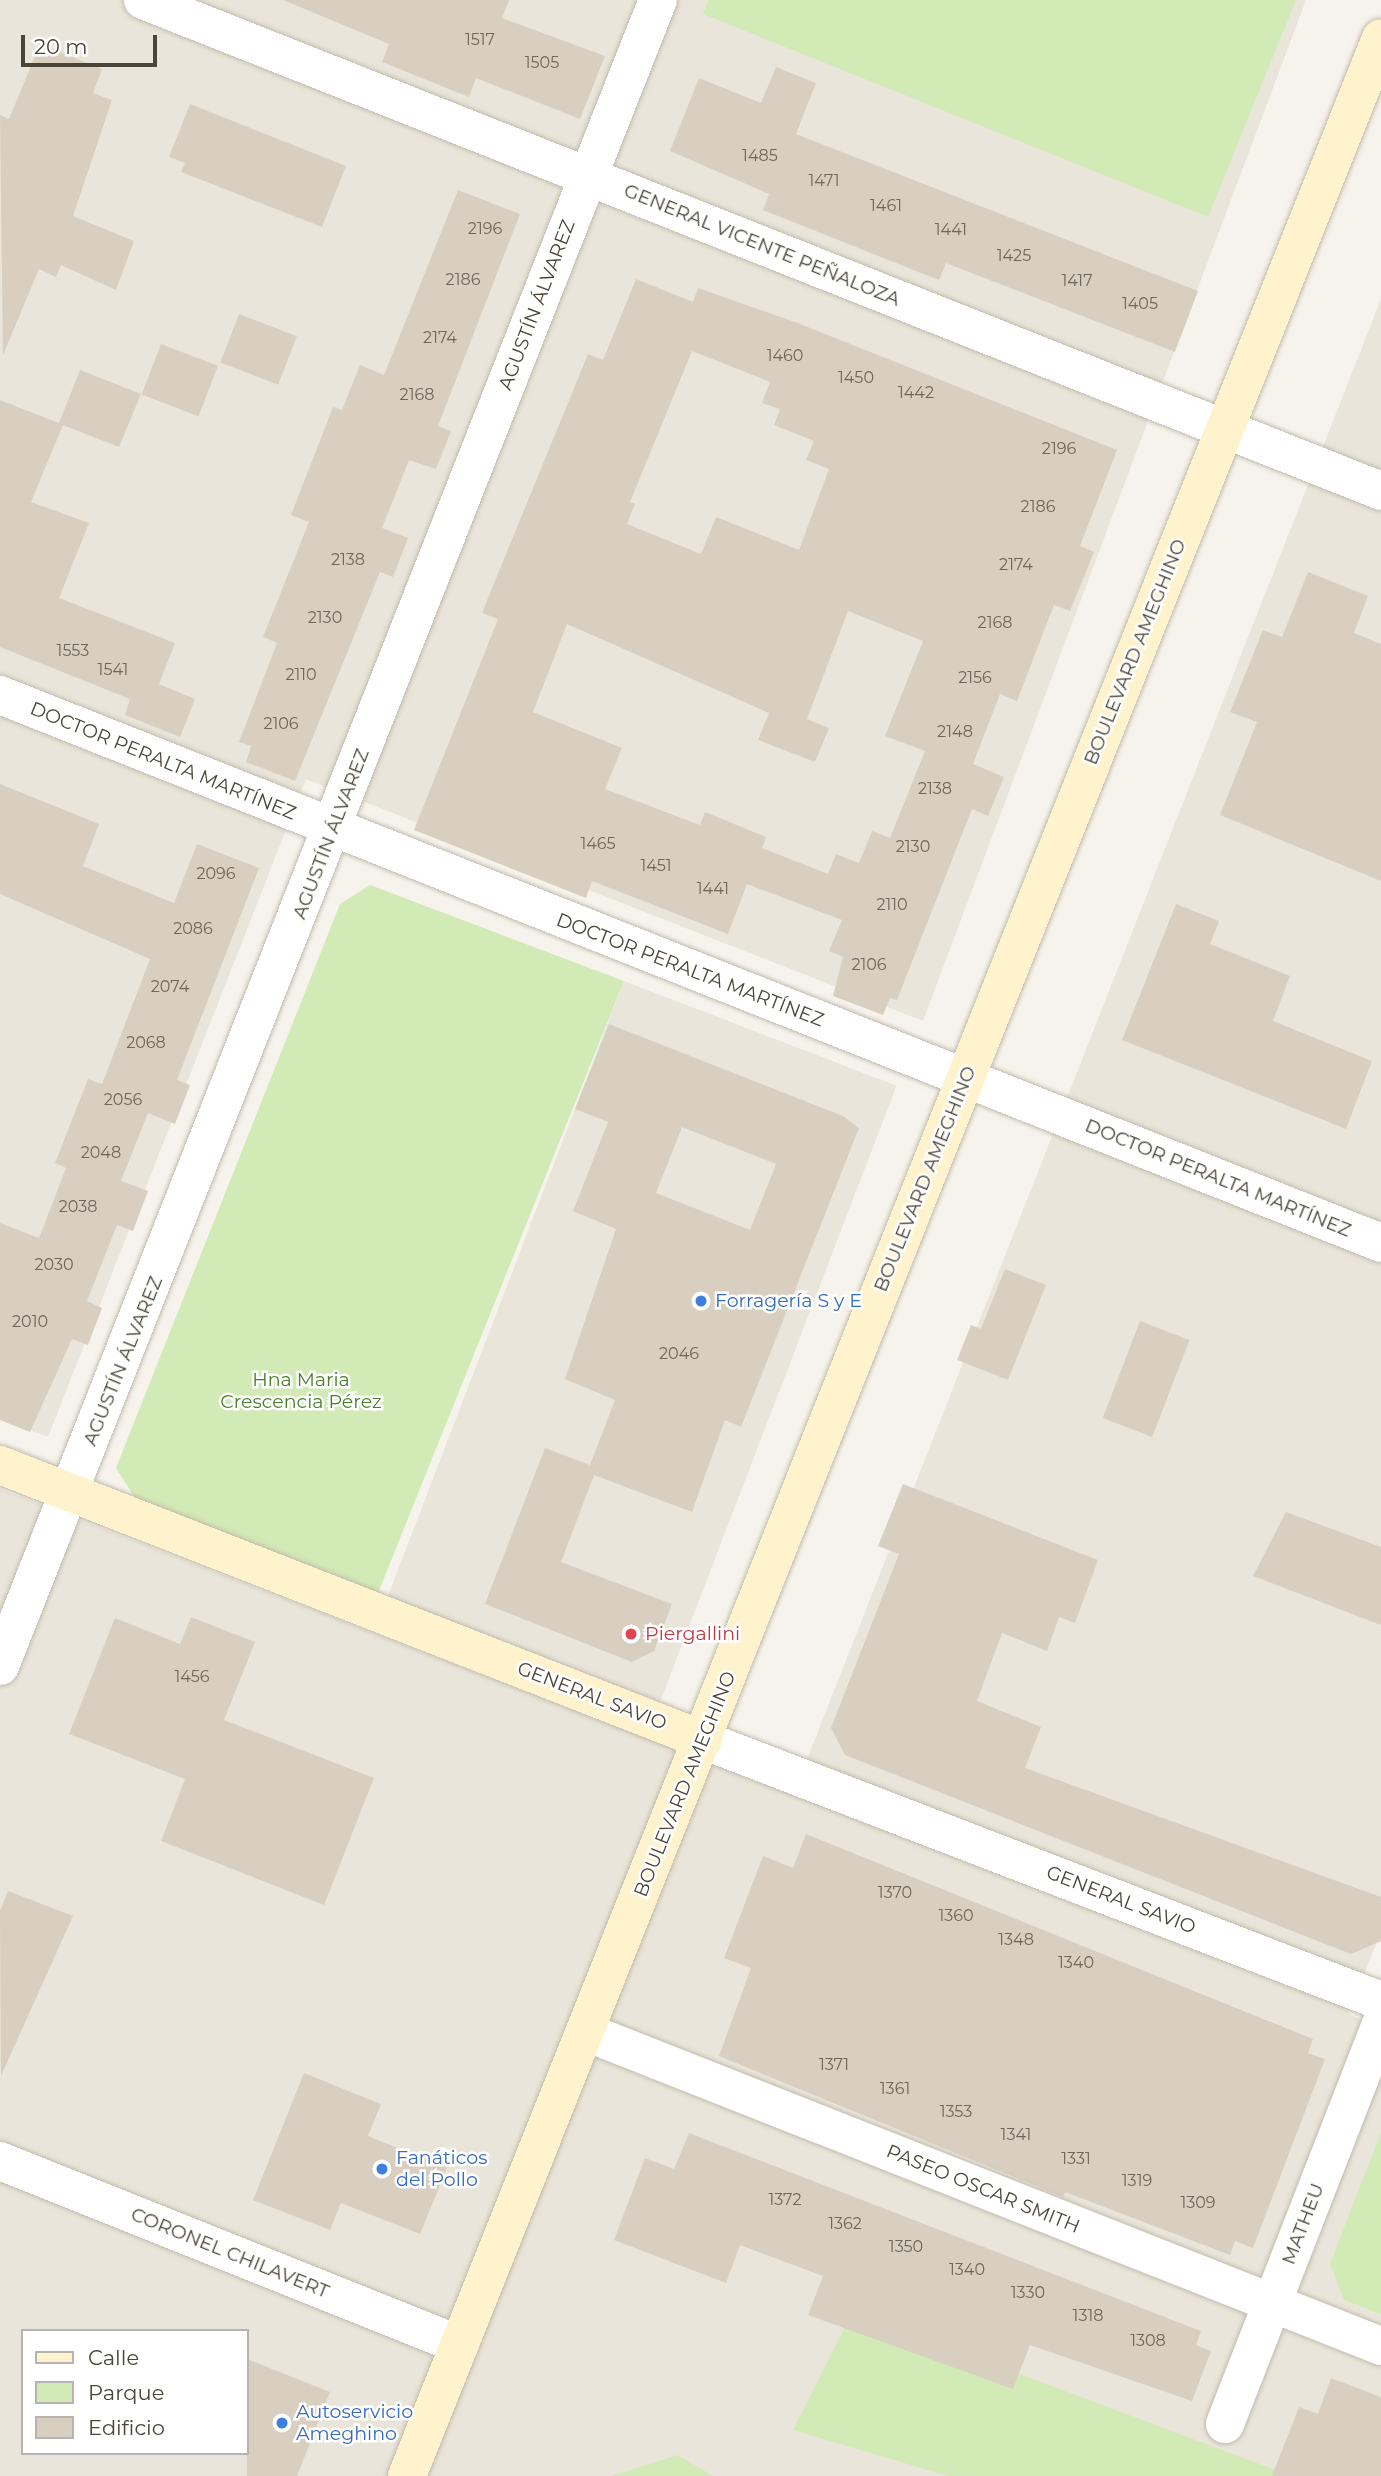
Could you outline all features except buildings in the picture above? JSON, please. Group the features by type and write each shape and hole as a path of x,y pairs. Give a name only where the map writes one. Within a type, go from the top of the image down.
{"main road":[{"name":"BOULEVARD AMEGHINO","path":"407,2476 704,1740 964,1078 1381,38"},
{"name":"GENERAL SAVIO","path":"0,1465 704,1740"}],"street":[{"name":"GENERAL VICENTE PEÑALOZA","path":"143,0 588,174 1223,431 1381,491"},
{"name":"AGUSTÍN ÁLVAREZ","path":"0,1666 333,830 658,0"},
{"name":"DOCTOR PERALTA MARTÍNEZ","path":"0,695 333,830 1381,1242"},
{"name":"GENERAL SAVIO","path":"704,1740 1381,2001"},
{"name":"MATHEU","path":"1225,2424 1381,2023"},
{"name":"PASEO OSCAR SMITH","path":"586,2032 1381,2346"},
{"name":"CORONEL CHILAVERT","path":"0,2161 459,2345"}],"shaded area":[{"path":"0,0 1306,0 923,1021 306,779 48,1437 0,1419"},
{"path":"1381,299 1381,1932 1348,2014 1381,2027 1381,2476 0,2476 0,1489 793,1795"},
{"path":"624,981 897,1086 660,1702 387,1597"}],"green space":[{"path":"708,0 1296,0 1208,217 703,14"},
{"name":"Hna Maria Crescencia Pérez","path":"370,885 624,981 378,1593 135,1498 116,1468 340,904"},
{"path":"1381,2132 1381,2314 1344,2300 1330,2264"},
{"path":"853,2311 1291,2476 948,2476 793,2430"},
{"path":"678,2455 713,2476 611,2476"}],"place":[{"name":"Forragería S y E","path":"701,1301"},
{"name":"Piergallini","path":"631,1634"},
{"name":"Fanáticos del Pollo","path":"382,2169"},
{"name":"Autoservicio Ameghino","path":"282,2423"}]}
